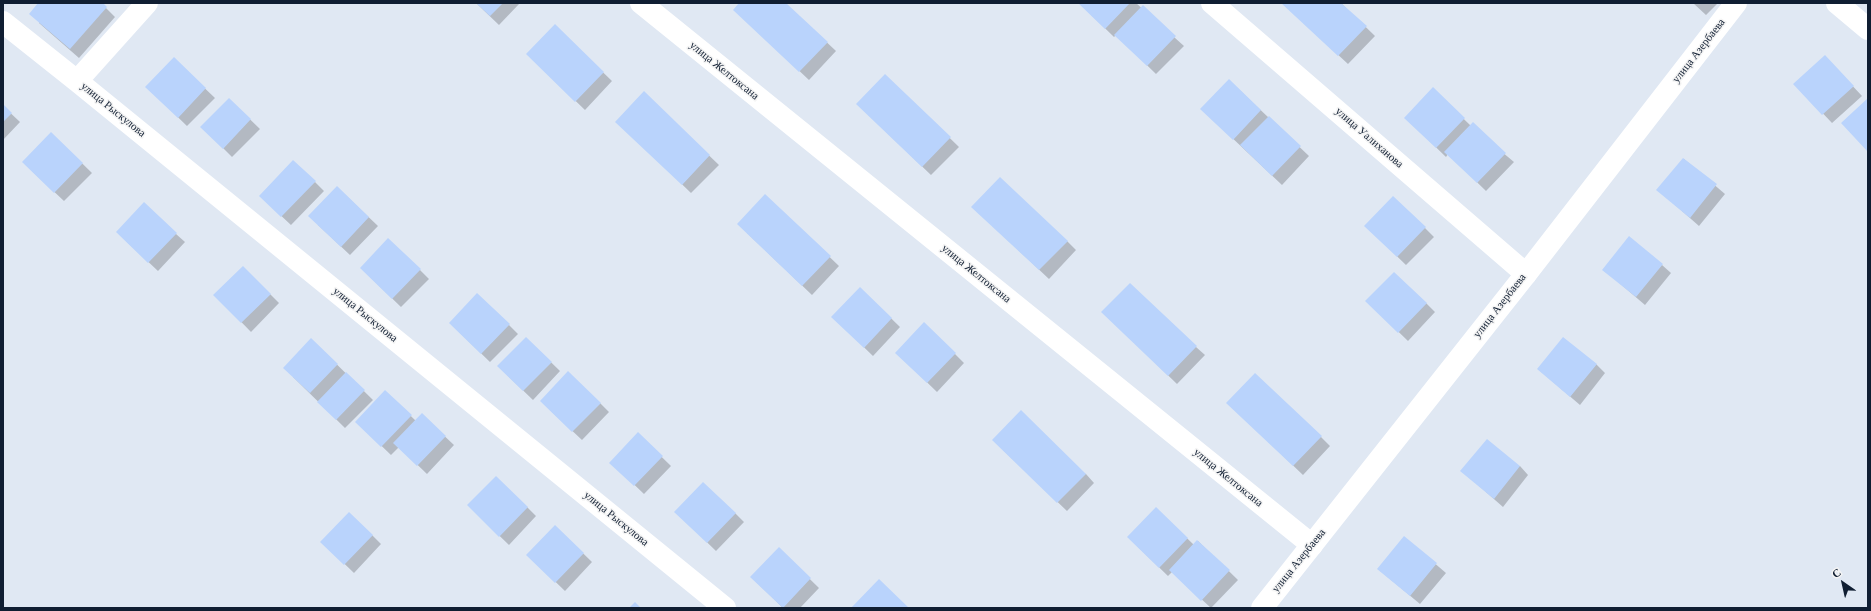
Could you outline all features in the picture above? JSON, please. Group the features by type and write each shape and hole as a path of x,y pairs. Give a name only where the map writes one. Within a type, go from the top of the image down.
{"street":[{"path":"77,81 147,3"},
{"name":"улица Желтоксана","path":"641,3 1312,546"},
{"name":"улица Уалиханова","path":"1212,3 1526,274"},
{"name":"улица Азербаева","path":"1262,608 1526,274 1736,3"},
{"path":"1837,3 1868,29"},
{"name":"улица Рыскулова","path":"3,22 725,608"}],"building":[{"path":"38,3 103,3 107,7 70,49 29,14"},
{"path":"476,3 503,3 490,16"},
{"path":"739,3 786,3 828,42 799,72 733,10"},
{"path":"1078,3 1130,3 1105,29"},
{"path":"1281,3 1341,3 1367,26 1338,56"},
{"path":"1143,5 1176,36 1147,66 1114,35"},
{"path":"555,24 604,72 575,102 526,54"},
{"path":"1825,55 1854,86 1822,115 1793,84"},
{"path":"174,57 206,88 178,118 145,87"},
{"path":"885,74 951,137 922,167 856,104"},
{"path":"1229,79 1261,110 1233,140 1200,109"},
{"path":"1433,87 1465,118 1436,148 1404,118"},
{"path":"644,91 710,155 682,185 615,122"},
{"path":"229,98 251,119 223,149 200,127"},
{"path":"1868,98 1868,152 1841,123"},
{"path":"3,104 12,113 3,122"},
{"path":"1269,116 1301,146 1272,176 1240,145"},
{"path":"1473,122 1506,153 1477,183 1444,152"},
{"path":"51,132 83,163 54,193 22,162"},
{"path":"1683,158 1717,184 1690,218 1656,190"},
{"path":"293,160 316,181 281,217 259,196"},
{"path":"1000,177 1068,241 1039,270 971,207"},
{"path":"337,186 369,217 341,247 308,216"},
{"path":"765,194 831,256 802,286 737,224"},
{"path":"1393,196 1426,227 1397,257 1364,226"},
{"path":"144,202 177,233 148,263 116,232"},
{"path":"1629,236 1663,264 1636,297 1602,270"},
{"path":"388,238 421,269 392,299 360,268"},
{"path":"243,266 271,294 241,323 213,295"},
{"path":"1394,272 1427,303 1398,333 1365,301"},
{"path":"1130,283 1197,346 1168,376 1101,312"},
{"path":"860,287 892,318 864,348 831,317"},
{"path":"477,293 510,324 481,354 449,323"},
{"path":"924,322 956,353 927,383 895,353"},
{"path":"526,337 552,362 523,391 497,366"},
{"path":"1563,337 1597,364 1570,397 1537,369"},
{"path":"311,338 338,364 310,393 283,368"},
{"path":"568,371 601,403 572,432 540,401"},
{"path":"346,372 365,390 336,420 317,402"},
{"path":"1255,373 1322,436 1293,466 1226,403"},
{"path":"385,390 412,415 381,447 355,422"},
{"path":"1021,410 1086,474 1057,503 992,440"},
{"path":"422,413 446,436 417,466 393,443"},
{"path":"638,432 663,456 634,486 609,463"},
{"path":"1487,439 1520,466 1494,499 1460,471"},
{"path":"496,476 528,507 499,537 467,505"},
{"path":"703,482 736,513 707,543 674,512"},
{"path":"1156,507 1188,538 1159,568 1127,537"},
{"path":"349,512 373,535 344,565 320,542"},
{"path":"555,525 584,553 555,583 526,555"},
{"path":"1404,536 1437,563 1410,596 1377,569"},
{"path":"1197,540 1230,570 1201,601 1169,570"},
{"path":"779,547 811,578 783,608 750,577"},
{"path":"879,579 909,608 851,608"},
{"path":"635,602 641,608 629,608"}]}
